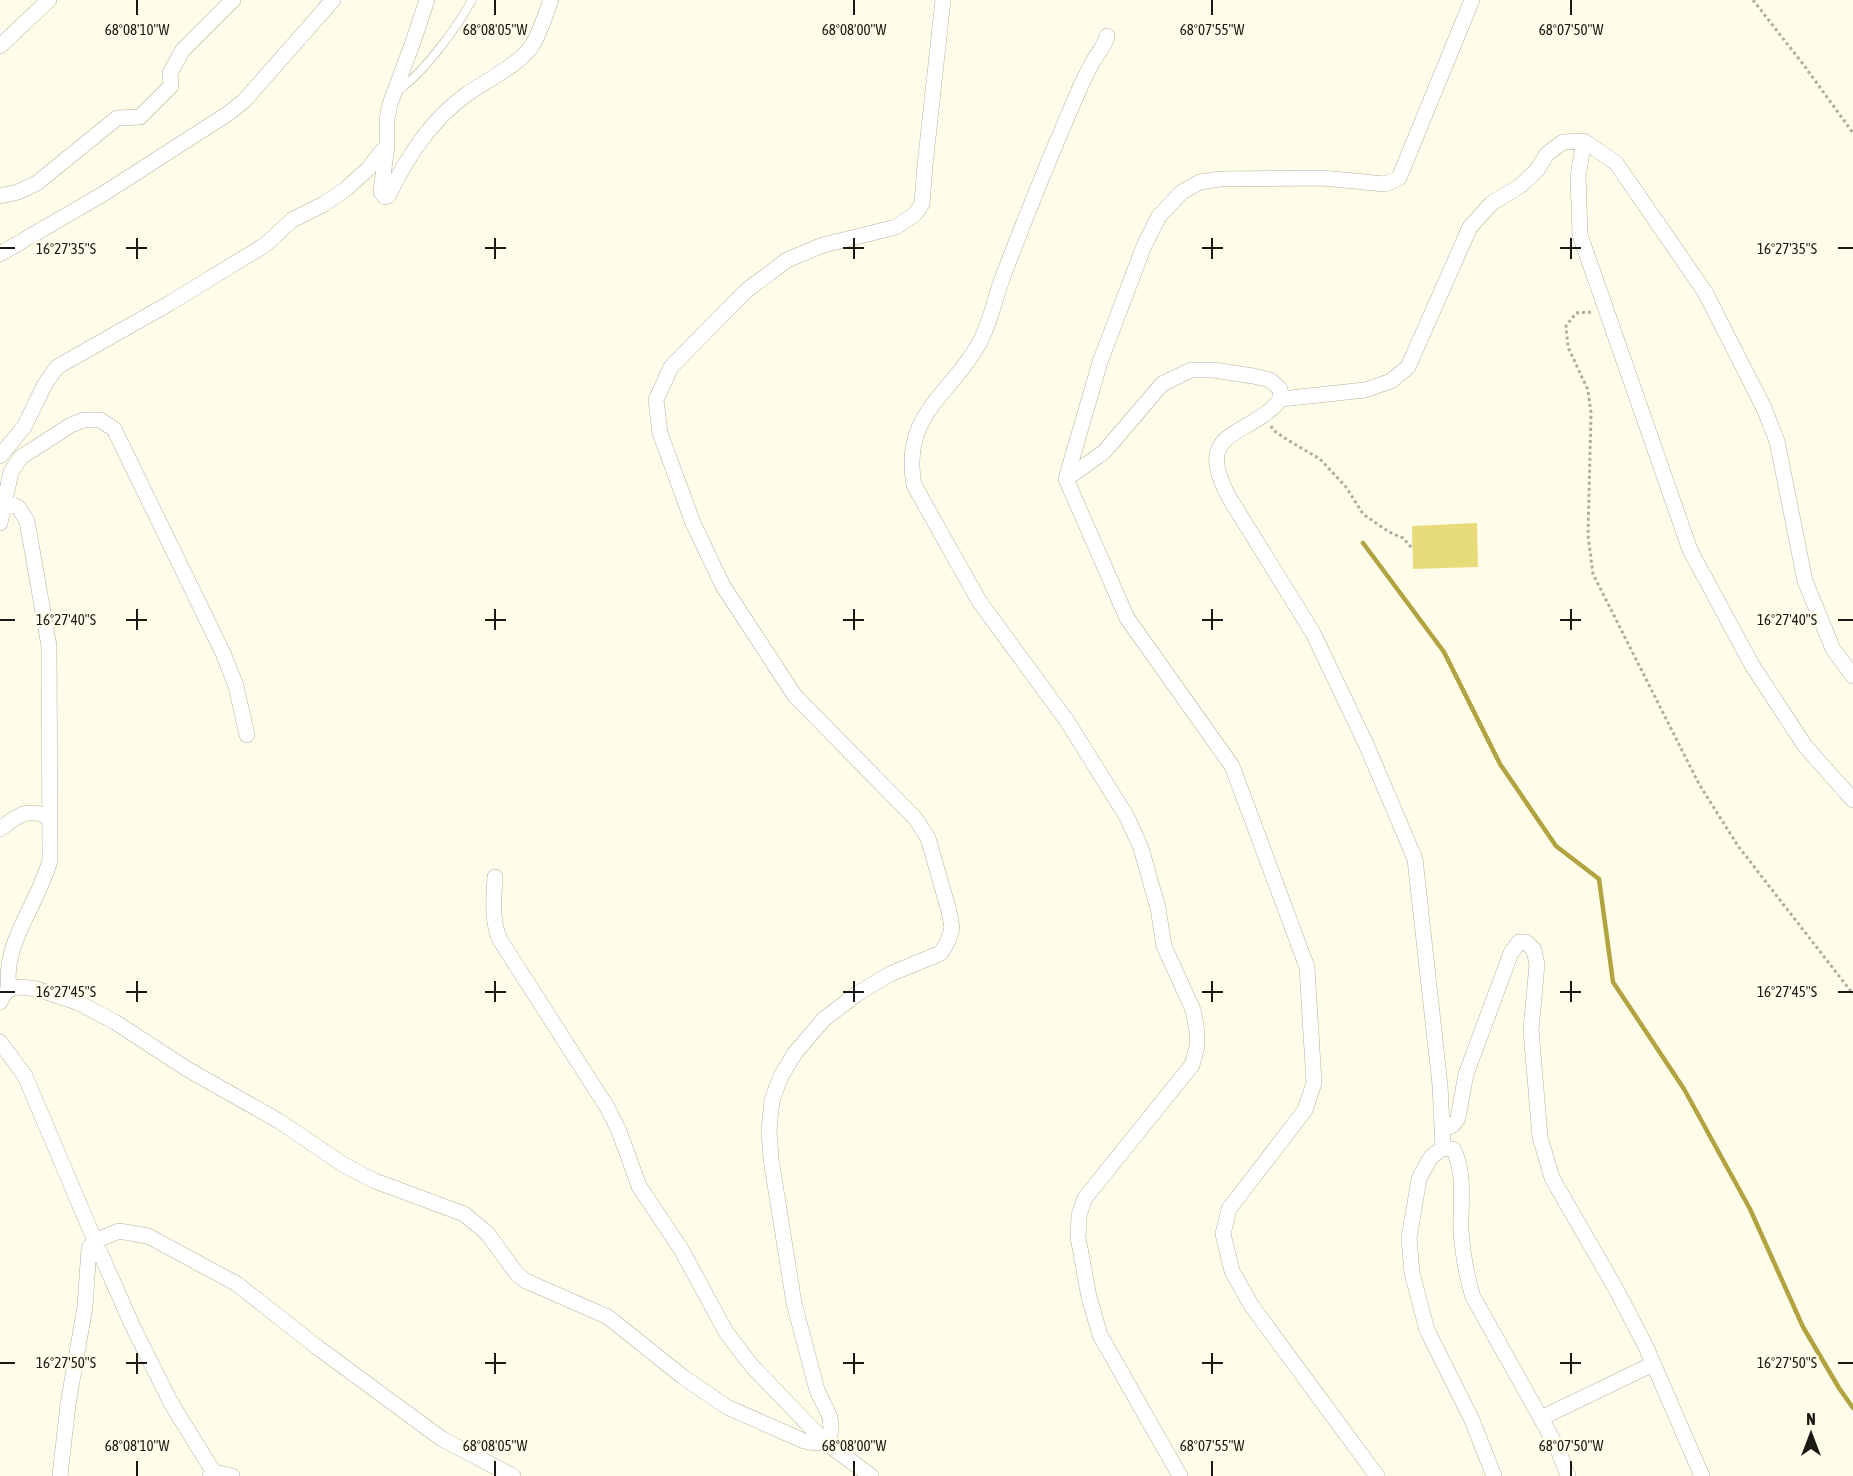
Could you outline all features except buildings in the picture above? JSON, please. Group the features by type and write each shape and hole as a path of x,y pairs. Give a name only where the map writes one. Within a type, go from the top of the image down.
{"street":[{"path":"0,46 49,0"},
{"path":"0,196 18,192 37,183 117,118 140,117 171,86 170,73 182,51 233,0"},
{"path":"0,254 103,194 229,113 244,101 333,0"},
{"path":"427,0 394,91 387,119 387,145 381,192 385,197 388,196 416,146 440,117 466,95 517,61 531,46 551,0"},
{"path":"9,989 21,987 37,989 79,1003 122,1027 187,1069 279,1121 353,1170 375,1181 464,1214 487,1233 517,1274 526,1281 608,1317 683,1377 727,1407 804,1441 825,1442 829,1438 830,1417 817,1390 794,1303 771,1159 769,1130 772,1100 781,1076 795,1053 824,1019 857,994 890,974 940,953 948,941 952,928 932,849 925,832 915,818 795,696 723,586 693,523 660,433 656,399 671,367 747,290 787,260 823,245 896,227 915,214 922,204 943,0"},
{"path":"1377,1476 1251,1305 1233,1271 1223,1234 1229,1209 1305,1110 1314,1083 1307,967 1232,766 1127,618 1066,479 1100,362 1144,246 1159,216 1182,192 1200,182 1220,179 1322,178 1385,184 1399,178 1472,0"},
{"path":"1107,36 1104,46 1078,91 980,341 970,358 934,403 917,432 913,444 912,471 914,485 979,601 1067,721 1127,817 1141,848 1158,908 1164,946 1193,1010 1197,1047 1192,1065 1085,1198 1079,1215 1078,1237 1089,1297 1100,1335 1180,1476"},
{"path":"1281,399 1365,390 1391,381 1408,367 1470,227 1492,203 1520,186 1537,170 1547,154 1563,142 1584,141 1616,163 1711,302 1764,408 1777,441 1805,581 1833,649 1853,676"},
{"path":"1584,141 1578,176 1580,235 1690,550 1758,674 1805,746 1853,800"},
{"path":"0,456 24,427 45,384 57,367 170,303 265,245 292,220 324,204 346,189 369,169 387,145"},
{"path":"1066,479 1104,452 1162,384 1191,370 1214,370 1270,380 1280,389 1281,399 1274,408 1236,430 1220,445 1216,461 1220,480 1313,633 1366,744 1415,859 1440,1085 1443,1148"},
{"path":"0,523 11,472 21,456 84,420 92,418 100,420 114,429 223,653 236,686 247,735"},
{"path":"0,1002 9,989 7,975 17,936 46,876 50,860 50,646 27,521 18,507 4,502"},
{"path":"0,829 21,814 32,811 50,817"},
{"path":"495,877 494,927 510,957 606,1107 619,1131 639,1186 681,1249 732,1340 751,1365 825,1442 871,1476"},
{"path":"1442,1130 1453,1125 1458,1118 1466,1074 1511,953 1518,942 1526,942 1534,950 1537,964 1531,1030 1540,1137 1552,1178 1616,1289 1653,1364 1702,1476"},
{"path":"0,1042 26,1076 133,1327 171,1404 213,1475 223,1473 232,1476"},
{"path":"1494,1476 1472,1420 1427,1330 1412,1273 1409,1238 1419,1179 1431,1157 1443,1148 1453,1149 1460,1160 1461,1231 1465,1270 1473,1297 1557,1447 1568,1476"},
{"path":"60,1476 68,1404 85,1307 89,1248 95,1241 119,1231 148,1236 237,1284 317,1347 442,1439 513,1476"},
{"path":"1541,1418 1653,1364"}],"lane":[{"path":"394,91 401,89 445,40 472,0"}],"path":[{"path":"1753,0 1853,134"},
{"path":"1610,321 1590,312 1576,313 1566,326 1568,346 1588,390 1591,413 1588,535 1593,574 1705,793 1738,846 1853,994"},
{"path":"1264,413 1273,430 1320,459 1346,487 1363,514 1389,532 1403,538 1413,549"}],"shaded area":[{"path":"1477,523 1478,567 1413,569 1412,526"}],"waterway":[{"path":"1363,543 1444,652 1500,764 1556,846 1599,879 1613,982 1684,1089 1750,1209 1803,1327 1853,1408"}]}
